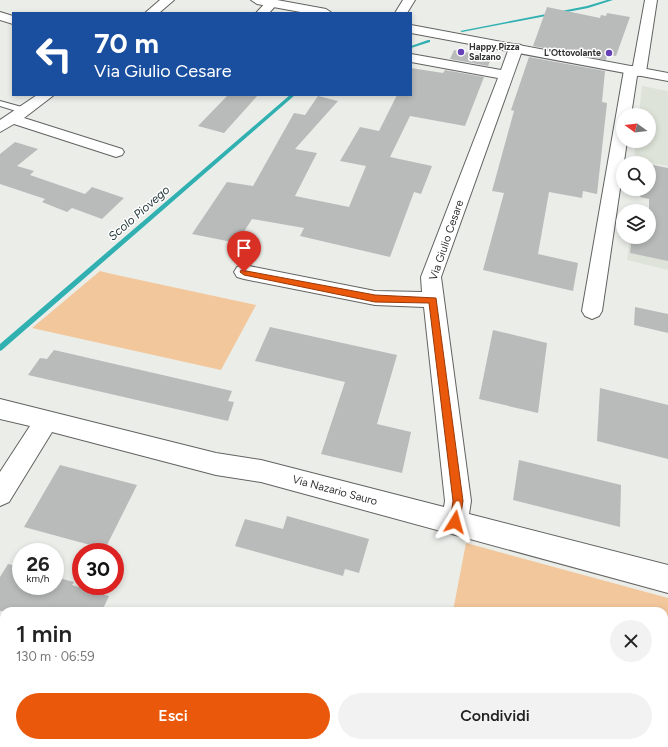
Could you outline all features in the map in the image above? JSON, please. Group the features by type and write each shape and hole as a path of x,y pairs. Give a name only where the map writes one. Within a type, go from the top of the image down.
{"street":[{"path":"152,12 168,0"},
{"path":"257,0 321,12"},
{"path":"402,12 408,0"},
{"path":"625,108 651,0"},
{"path":"263,12 272,3"},
{"path":"0,16 12,20"},
{"path":"412,29 668,77"},
{"name":"Via Giulio Cesare","path":"455,522 458,501 431,277 504,75 516,48"},
{"path":"412,58 504,75"},
{"path":"13,119 46,96"},
{"path":"13,119 116,152"},
{"path":"592,310 618,148"},
{"path":"244,272 375,298 433,300"},
{"name":"Via Nazario Sauro","path":"0,410 216,464 261,471 668,579"},
{"path":"0,494 46,422"}],"lane":[{"path":"0,103 13,119"}],"shaded area":[{"path":"642,86 668,91 668,166 656,164 656,156 634,156 635,148 656,148 656,108 640,108"},
{"path":"668,231 668,270 627,260 629,244 656,244 656,235"},
{"path":"100,271 256,305 221,370 32,328"},
{"path":"466,543 668,598 668,607 454,607"}],"building":[{"path":"547,7 600,18 601,15 606,16 607,13 630,17 616,56 607,54 606,60 533,46"},
{"path":"454,50 492,57 488,66 450,59"},
{"path":"529,57 605,71 602,102 607,103 597,194 583,191 582,198 549,192 538,254 578,263 573,291 483,270 504,193 492,191 514,111 511,110"},
{"path":"412,68 443,73 445,70 484,77 465,126 410,116 390,157 432,166 421,194 414,192 390,257 300,236 304,228 252,219 237,243 192,234 227,182 253,186 294,113 305,115 318,96 338,101 295,149 317,153 295,196 349,207 366,166 340,161 360,127 379,131 396,96 412,96"},
{"path":"227,96 257,96 224,133 198,126"},
{"path":"15,142 38,149 17,166 34,171 30,175 85,194 92,187 124,198 102,219 72,208 67,212 42,202 45,199 0,184 0,154"},
{"path":"656,165 668,168 668,261 630,253 631,244 656,244 656,204 649,204 649,199 640,197 656,196"},
{"path":"635,307 668,314 668,333 634,325"},
{"path":"270,327 397,355 377,424 411,432 402,473 321,454 345,382 255,361"},
{"path":"493,330 547,343 538,413 479,399"},
{"path":"54,350 232,391 228,401 234,402 228,421 28,375 40,358 47,359"},
{"path":"600,388 668,405 668,459 597,441"},
{"path":"519,460 621,485 620,527 513,500"},
{"path":"60,465 137,485 108,543 83,543 24,527"},
{"path":"287,516 369,539 359,573 345,569 343,576 235,546 245,519 283,529"},
{"path":"8,564 12,565 12,595 64,595 64,579 72,581 72,595 109,596 104,607 0,607 0,577"}],"waterway":[{"name":"Scolo Piovego","path":"462,31 588,7 611,0"},
{"name":"Scolo Piovego","path":"412,47 428,41"},
{"name":"Scolo Piovego","path":"0,348 292,96"}],"place":[{"name":"Happy Pizza Salzano","path":"461,52"},
{"name":"L'Ottovolante","path":"609,53"}],"route":[{"path":"244,272 375,298 433,300 458,501 458,511 455,522"}]}
